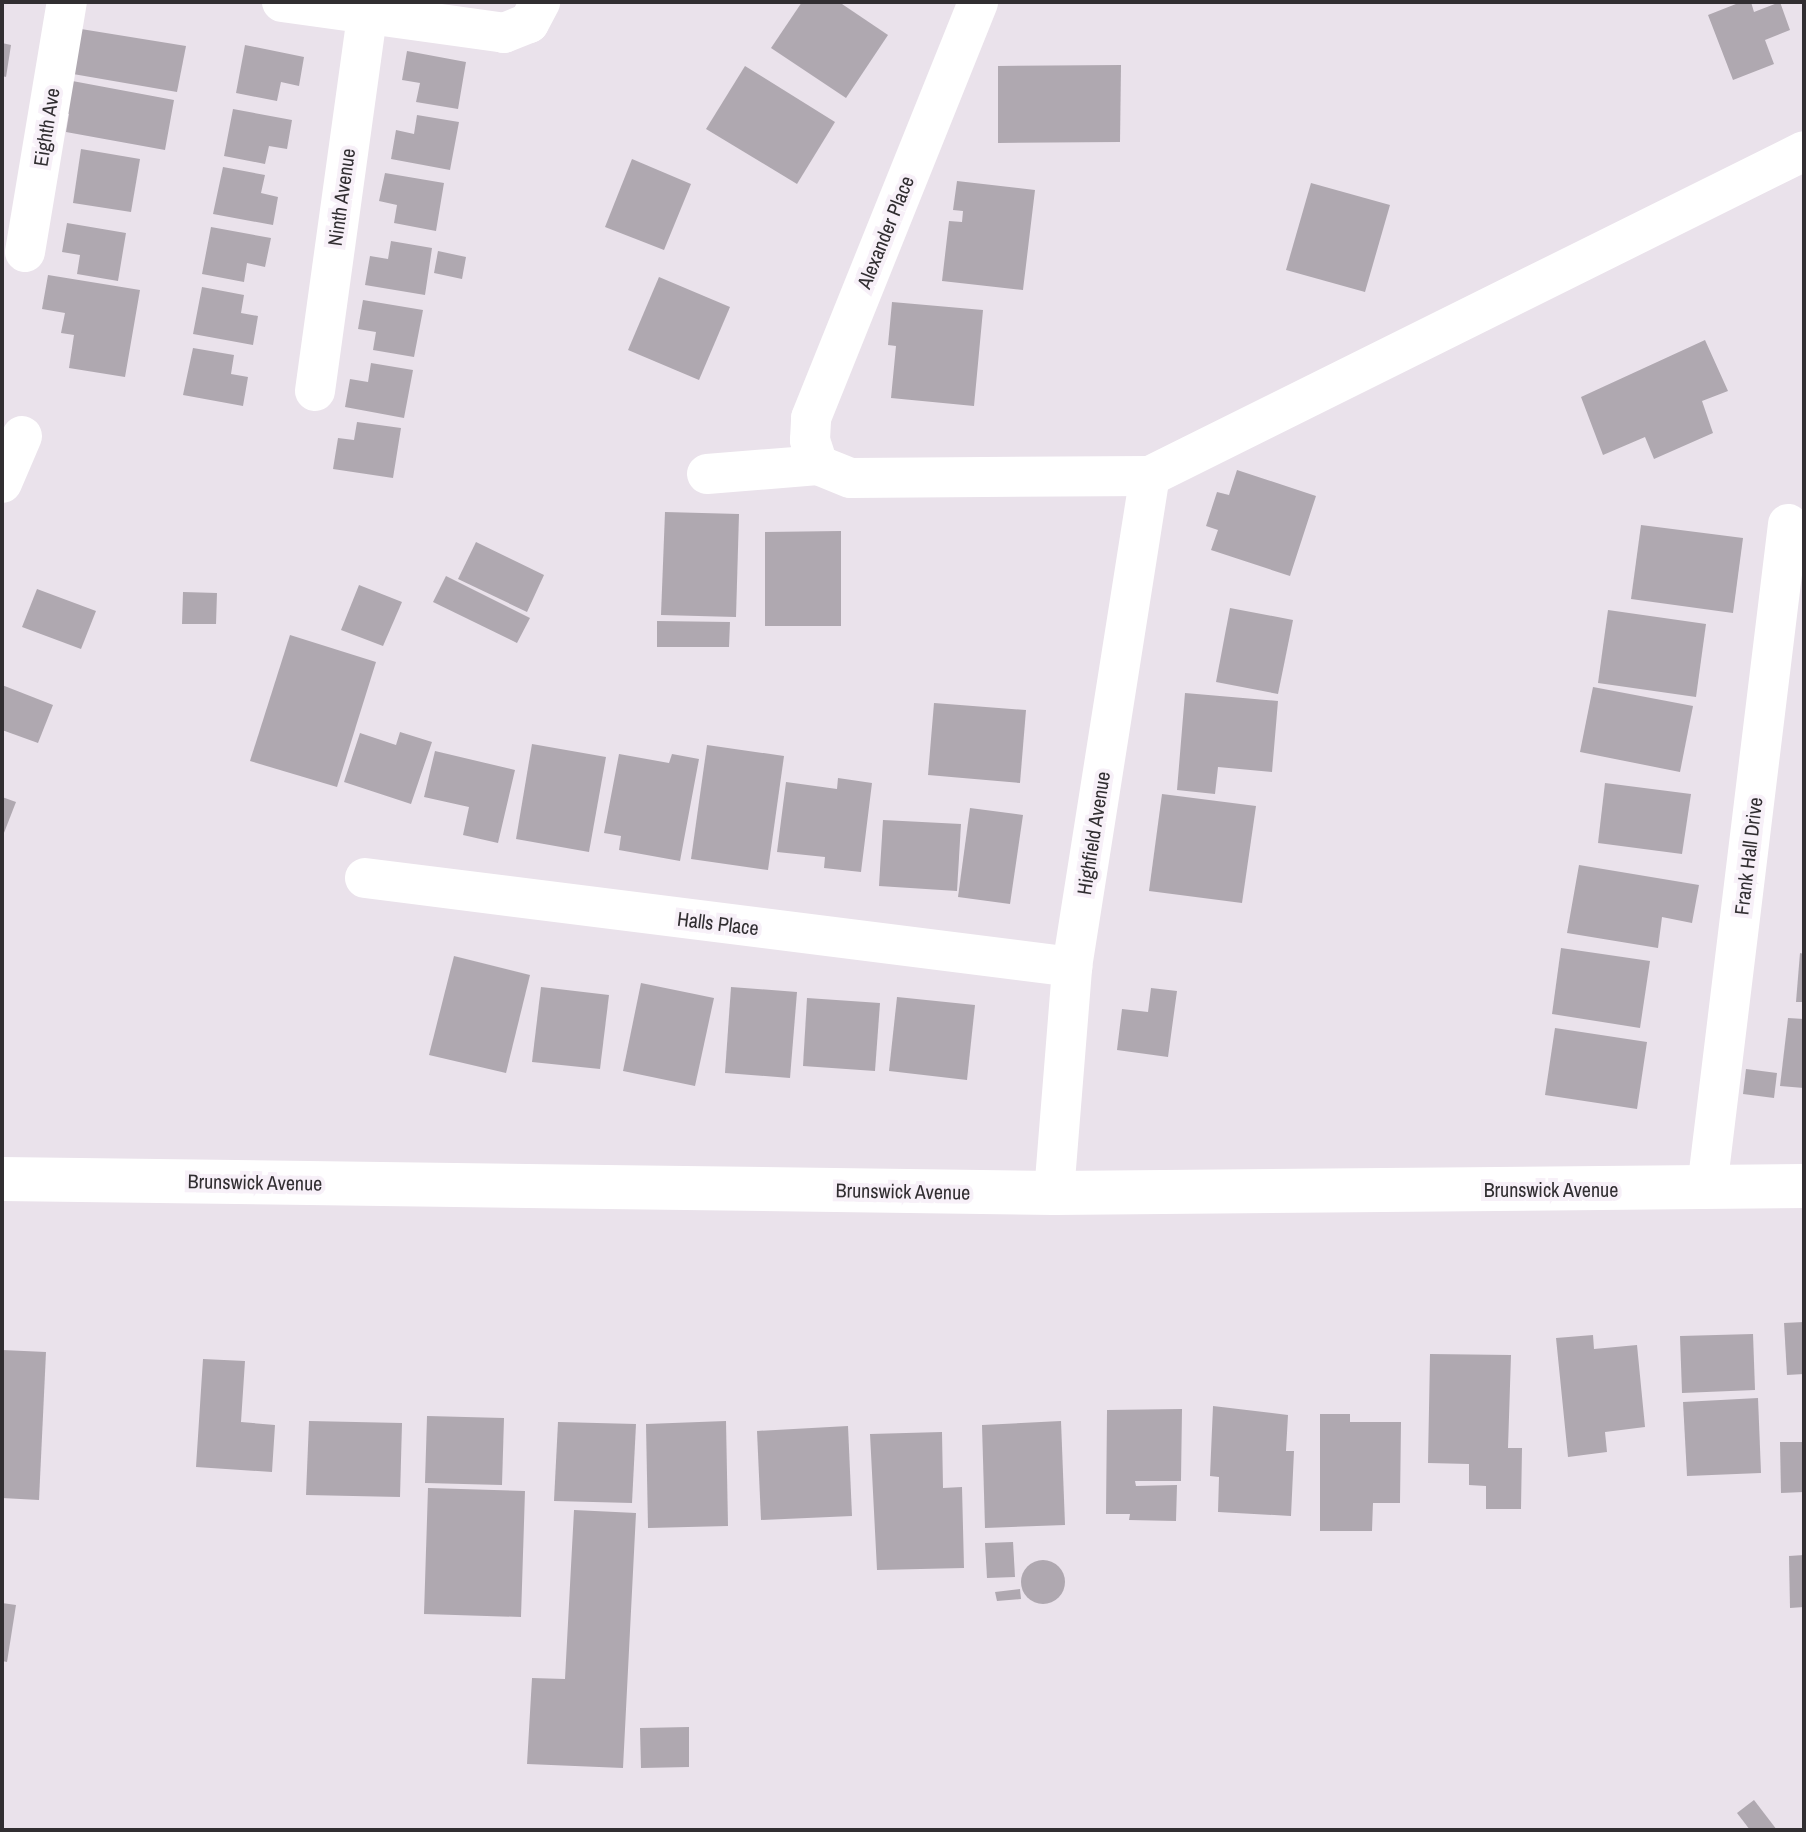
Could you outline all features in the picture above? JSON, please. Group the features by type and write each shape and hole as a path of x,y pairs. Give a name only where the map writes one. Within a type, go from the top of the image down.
{"main road":[{"name":"Brunswick Avenue","path":"2,1179 1054,1193 1804,1186"}],"street":[{"name":"Eighth Ave","path":"25,252 67,2"},
{"path":"282,2 368,8 504,33 529,23 540,2"},
{"name":"Alexander Place","path":"818,465 810,440 811,418 978,2"},
{"name":"Ninth Avenue","path":"315,391 368,8"},
{"path":"707,474 818,465 851,478 1150,476 1804,151"},
{"path":"2,483 22,436"},
{"name":"Highfield Avenue","path":"1054,1193 1072,967 1150,476"},
{"name":"Frank Hall Drive","path":"1707,1188 1788,524"},
{"name":"Halls Place","path":"365,878 1072,967"}],"building":[{"path":"802,2 839,2 888,35 846,98 771,48"},
{"path":"1741,2 1751,2 1754,12 1780,2 1790,30 1765,40 1774,64 1733,80 1708,15"},
{"path":"81,29 186,46 177,92 73,74"},
{"path":"2,43 11,45 6,77 2,76"},
{"path":"245,45 304,57 299,86 281,82 277,101 236,93"},
{"path":"407,51 466,62 458,109 416,102 420,83 402,80"},
{"path":"1121,65 1120,142 998,143 998,66"},
{"path":"745,66 835,122 797,184 706,129"},
{"path":"67,80 174,100 165,150 66,132 69,114 62,112"},
{"path":"233,109 292,120 287,149 269,146 265,164 224,156"},
{"path":"417,115 459,122 450,170 391,159 396,130 414,134"},
{"path":"81,149 140,159 131,212 73,203"},
{"path":"632,159 691,184 664,250 605,227"},
{"path":"223,167 265,175 261,193 278,197 273,225 213,214"},
{"path":"385,173 444,183 436,231 394,223 397,205 379,201"},
{"path":"957,181 1035,190 1023,290 942,281 949,221 962,222 963,211 953,210"},
{"path":"1311,183 1390,205 1365,292 1286,270"},
{"path":"67,223 126,233 118,281 77,274 80,255 62,252"},
{"path":"211,227 271,238 265,267 247,263 244,282 202,274"},
{"path":"391,241 432,248 425,295 365,285 370,256 388,259"},
{"path":"438,251 466,257 462,279 434,273"},
{"path":"48,275 140,290 125,377 69,368 74,335 61,333 65,313 42,309"},
{"path":"659,277 730,307 699,380 628,350"},
{"path":"202,287 244,295 241,313 258,316 253,345 193,334"},
{"path":"363,300 423,310 414,357 373,350 376,332 358,329"},
{"path":"892,302 983,310 974,406 891,398 896,346 888,345"},
{"path":"1705,340 1728,391 1702,401 1713,433 1654,459 1645,437 1603,455 1581,397"},
{"path":"193,348 234,355 231,374 248,377 243,406 183,395"},
{"path":"371,363 413,370 404,418 345,407 350,379 368,382"},
{"path":"357,422 401,428 393,478 333,469 338,438 354,440"},
{"path":"1237,470 1316,496 1290,576 1211,550 1218,530 1206,526 1217,492 1229,495"},
{"path":"665,512 739,514 736,617 661,615"},
{"path":"1641,525 1743,538 1733,613 1631,599"},
{"path":"841,531 841,626 765,626 765,532"},
{"path":"476,542 544,575 527,612 458,579"},
{"path":"446,576 530,618 517,643 433,602"},
{"path":"359,585 402,602 383,646 341,630"},
{"path":"37,589 96,611 81,649 22,627"},
{"path":"183,592 217,593 216,624 182,624"},
{"path":"1230,608 1293,620 1278,694 1216,682"},
{"path":"1608,610 1706,624 1696,697 1598,683"},
{"path":"657,621 730,622 729,647 657,647"},
{"path":"290,635 376,662 337,787 250,761"},
{"path":"2,685 53,705 38,743 2,730"},
{"path":"1593,687 1693,706 1680,772 1580,752"},
{"path":"1185,693 1278,701 1272,772 1218,767 1215,794 1177,790"},
{"path":"934,703 1026,710 1020,783 928,775"},
{"path":"400,732 432,742 411,804 344,782 360,733 396,745"},
{"path":"532,744 606,757 589,852 516,839"},
{"path":"707,745 784,756 768,870 691,859"},
{"path":"435,751 515,770 498,843 463,835 469,807 424,797"},
{"path":"619,754 669,763 672,754 699,759 680,861 619,850 621,836 604,833"},
{"path":"838,778 872,783 861,872 824,868 825,857 777,852 786,782 837,789"},
{"path":"1605,783 1691,794 1682,854 1598,843"},
{"path":"1162,794 1256,806 1242,903 1149,891"},
{"path":"2,797 16,802 2,838"},
{"path":"970,808 1023,815 1010,904 958,897"},
{"path":"883,820 961,824 957,891 879,886"},
{"path":"1579,865 1699,885 1692,923 1662,917 1658,948 1567,933"},
{"path":"1561,948 1650,961 1640,1028 1552,1014"},
{"path":"1800,953 1804,954 1804,1002 1796,1002"},
{"path":"454,956 530,975 506,1073 429,1055"},
{"path":"641,983 714,998 695,1086 623,1071"},
{"path":"541,987 609,995 600,1069 532,1062"},
{"path":"731,987 797,992 790,1078 725,1073"},
{"path":"1151,988 1177,991 1168,1057 1117,1050 1122,1009 1148,1012"},
{"path":"897,997 975,1005 967,1080 889,1071"},
{"path":"807,998 880,1003 875,1071 803,1066"},
{"path":"1788,1018 1804,1019 1804,1088 1780,1086"},
{"path":"1555,1028 1647,1042 1637,1109 1545,1095"},
{"path":"1746,1069 1777,1073 1774,1098 1743,1094"},
{"path":"1804,1322 1804,1374 1787,1375 1784,1323"},
{"path":"1753,1334 1755,1390 1682,1393 1680,1336"},
{"path":"1593,1335 1594,1349 1637,1345 1645,1427 1605,1432 1607,1452 1568,1457 1556,1338"},
{"path":"2,1350 46,1352 39,1500 2,1498"},
{"path":"1430,1354 1511,1355 1508,1448 1522,1448 1521,1509 1486,1509 1486,1486 1469,1485 1469,1464 1428,1463"},
{"path":"203,1359 245,1361 241,1422 275,1425 272,1472 196,1467"},
{"path":"1758,1398 1761,1473 1687,1476 1683,1402"},
{"path":"1213,1406 1288,1415 1286,1451 1294,1451 1291,1516 1218,1512 1219,1477 1210,1476"},
{"path":"1182,1409 1181,1481 1135,1481 1136,1486 1177,1485 1176,1521 1129,1520 1130,1514 1106,1514 1107,1410"},
{"path":"1320,1414 1350,1414 1350,1422 1401,1422 1400,1503 1373,1503 1372,1531 1320,1531"},
{"path":"427,1416 504,1418 502,1485 425,1483"},
{"path":"309,1421 402,1423 400,1497 306,1495"},
{"path":"726,1421 728,1526 648,1528 646,1424"},
{"path":"1061,1421 1065,1525 985,1528 982,1425"},
{"path":"558,1422 636,1424 632,1503 554,1501"},
{"path":"848,1426 852,1516 761,1520 757,1431"},
{"path":"942,1432 943,1488 962,1487 964,1568 877,1570 870,1434"},
{"path":"1780,1442 1804,1442 1804,1492 1781,1493"},
{"path":"428,1488 525,1491 521,1617 424,1614"},
{"path":"574,1510 636,1513 623,1768 527,1764 532,1678 565,1679"},
{"path":"1013,1542 1015,1577 987,1578 985,1543"},
{"path":"1804,1555 1804,1607 1790,1608 1789,1556"},
{"path":"1043,1560 1059,1566 1065,1582 1059,1598 1043,1604 1027,1598 1021,1582 1027,1566"},
{"path":"1020,1589 1021,1599 997,1601 995,1592"},
{"path":"2,1603 16,1605 7,1662 2,1661"},
{"path":"689,1727 689,1767 641,1768 640,1728"},
{"path":"1754,1800 1777,1830 1750,1830 1737,1813"}]}
